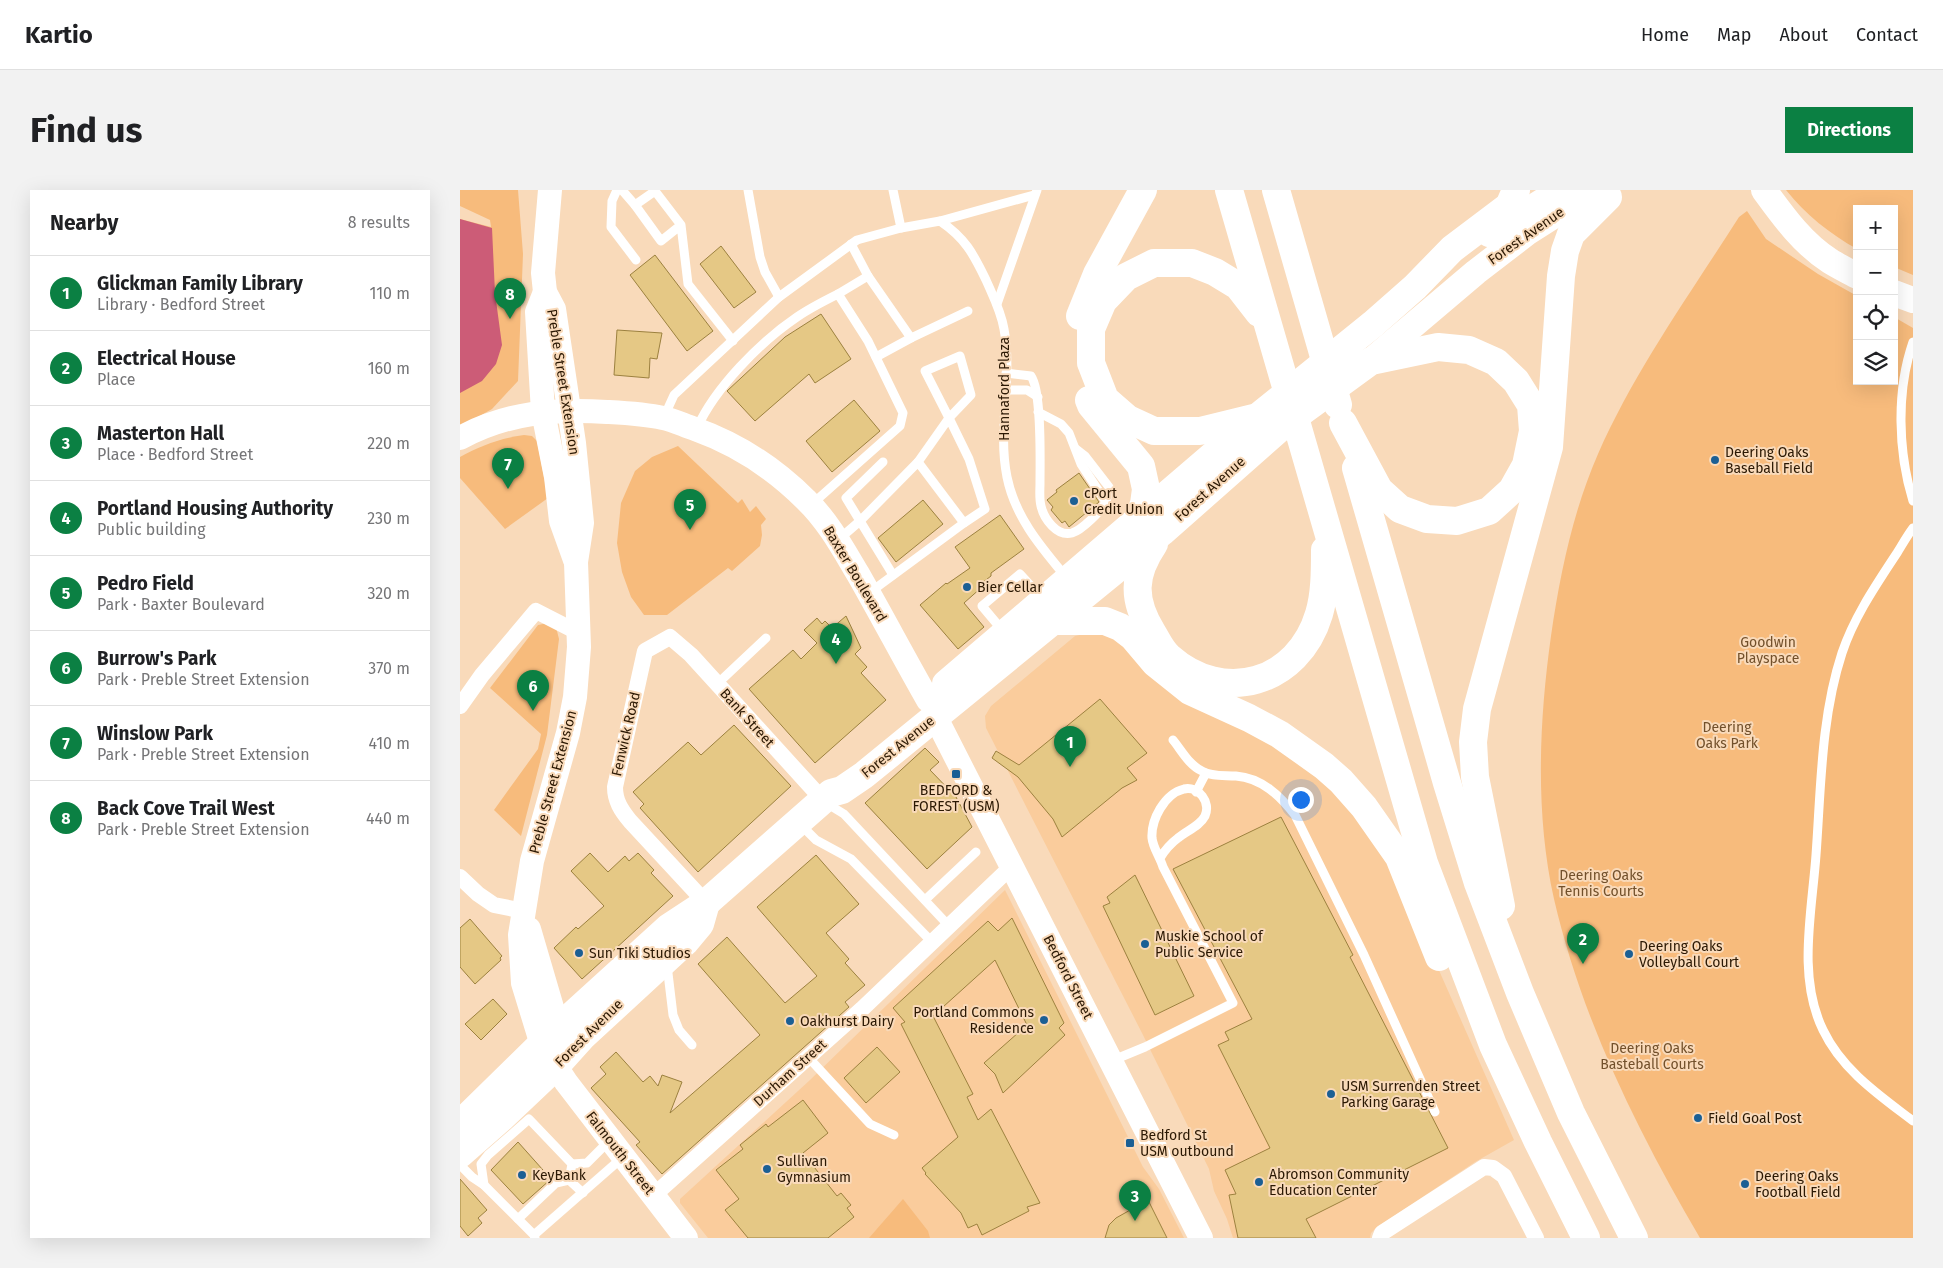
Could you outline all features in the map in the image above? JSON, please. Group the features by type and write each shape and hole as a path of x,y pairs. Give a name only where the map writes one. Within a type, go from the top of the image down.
{"highway":[{"path":"1136,522 1144,504 1146,489 1141,466 1091,406 1076,373 1073,340 1083,306 1097,274 1143,190"},
{"path":"1229,190 1277,362 1424,863 1493,1045 1538,1142 1586,1238"},
{"path":"1415,287 1452,249 1509,206 1516,190"},
{"path":"1520,993 1478,795 1473,742 1477,709 1549,446 1564,251 1570,234 1608,192"},
{"path":"1279,194 1316,332 1447,783 1478,882 1520,993 1571,1113 1634,1238"},
{"path":"1259,416 1200,431 1154,431 1128,419 1105,399 1091,363 1091,329 1103,301 1120,282 1126,276 1154,263 1192,263 1215,272 1238,286 1267,325"},
{"name":"Forest Avenue","path":"460,1154 467,1121 501,1118 552,1046 668,928 706,903 827,797 842,790 864,775 1005,633 1048,611 1068,579 1259,416 1373,324 1415,287"},
{"path":"1343,424 1379,490 1400,509 1427,519 1458,521 1489,510 1512,490 1526,466 1533,431 1530,405 1516,381 1496,362 1468,350 1438,347 1371,361"},
{"name":"Forest Avenue","path":"931,708 1048,611 1162,532 1282,426 1371,361"},
{"path":"1162,532 1143,561 1137,582 1139,606 1147,624 1167,656 1201,677 1228,683 1246,682 1266,677 1281,670 1294,658 1313,630 1319,614 1322,596 1326,526"},
{"path":"1048,611 1105,621 1120,627 1133,637 1155,663 1190,691 1249,718 1278,734 1308,754 1342,781 1364,807 1398,857 1438,954 1514,1125 1538,1142"},
{"name":"Forest Avenue","path":"552,1046 583,1036 666,960 700,924 706,903"}],"main road":[{"name":"Preble Street Extension","path":"550,190 543,265 545,292 554,309 570,411 582,523 576,562 579,633 575,697 568,733 532,861 524,911 552,1046"},
{"name":"Forest Avenue","path":"1415,287 1500,227 1561,190"},
{"path":"1764,190 1786,220 1815,250 1853,274"},
{"name":"Forest Avenue","path":"1371,361 1412,325 1608,192"},
{"name":"Preble Street Extension","path":"545,292 537,312 544,412 556,476 561,521 576,562"},
{"path":"1898,294 1913,300"},
{"name":"Baxter Boulevard","path":"460,438 509,418 544,412 615,413 664,418 743,451 787,483 811,505 838,540 931,708"},
{"name":"Bedford Street","path":"931,708 1201,1238"},
{"name":"Falmouth Street","path":"552,1046 566,1082 686,1238"}],"street":[{"path":"460,706 482,675 536,611 579,633"},
{"name":"Bank Street","path":"670,637 691,655 716,685 827,797"},
{"name":"Fenwick Road","path":"670,637 645,651 614,787 615,796 621,809 630,821 706,903"},
{"name":"Durham Street","path":"653,1196 808,1057 1012,866"},
{"path":"460,876 478,894 494,904 524,911"},
{"path":"1380,1238 1382,1233 1484,1167 1494,1168 1504,1176 1536,1238"}],"lane":[{"path":"617,190 612,201 611,228 636,260"},
{"path":"622,190 661,241 681,225"},
{"path":"748,190 764,272 779,297"},
{"path":"894,190 901,228"},
{"path":"635,205 655,191 681,225 688,284 733,341"},
{"path":"664,418 674,395 779,297 857,240 901,228 940,221 1035,193"},
{"path":"997,304 1035,193"},
{"name":"Hannaford Plaza","path":"940,221 956,233 974,255 997,304 1005,331 1004,456 1013,498 1034,538 1068,579"},
{"path":"851,244 868,276 911,338"},
{"path":"696,430 706,409 732,376 768,340 797,317 868,276"},
{"path":"811,505 900,426 903,413 868,341 838,294"},
{"path":"876,357 968,311"},
{"path":"1913,342 1908,358 1901,426 1903,457 1913,501"},
{"path":"838,540 860,521 918,462 949,418 971,395 960,356 925,371 949,418 969,460 985,509 869,593"},
{"path":"1006,372 1031,376 1035,382 1038,397 1038,412 1041,506 1045,517 1055,529 1062,533 1077,531 1102,509 1106,502 1081,464 1069,433 1061,424 1038,412"},
{"path":"1006,390 1027,390 1038,397"},
{"path":"883,462 846,498 893,575"},
{"path":"918,462 964,523"},
{"path":"1913,528 1877,583 1859,615 1846,642 1834,681 1823,747 1808,962 1812,998 1823,1031 1831,1044 1854,1074 1913,1120"},
{"path":"716,685 766,638"},
{"path":"1173,740 1190,762 1206,773 1238,776 1261,783 1281,797 1295,815 1364,955 1435,1112"},
{"path":"1196,792 1206,773"},
{"path":"1111,1062 1145,1048 1233,1003 1163,867 1154,847 1152,837 1154,823 1159,810 1176,792 1185,789 1196,792 1205,799 1207,807 1205,815 1201,822 1167,847 1160,858"},
{"path":"827,797 949,926"},
{"path":"798,822 816,840 851,859 932,942"},
{"path":"925,900 976,852"},
{"path":"666,960 673,1015 679,1030 692,1045"},
{"path":"808,1057 870,1124 894,1135"},
{"path":"484,1185 481,1164 488,1155 529,1119 572,1164"},
{"path":"572,1164 587,1163 617,1148"},
{"path":"460,1165 472,1177 484,1185 535,1237 583,1193 617,1148"},
{"path":"570,1180 572,1164"},
{"path":"570,1180 583,1193"},
{"path":"518,1218 556,1183 570,1180"}],"shaded area":[{"path":"460,219 492,228 495,293 502,345 496,364 482,381 460,393"},
{"path":"1109,634 1293,754 1363,820 1411,907 1514,1140 1475,1162 1376,1228 1371,1233 1370,1238 1233,1238 1227,1219 1214,1191 1209,1169 1142,1033 986,728 985,716 991,706 1075,636"},
{"path":"1005,890 1143,1167 1159,1189 1184,1238 708,1238 680,1203 680,1199 810,1080"}],"green space":[{"path":"460,190 518,190 523,254 518,381 492,409 460,427 460,219 491,227 490,220 460,206"},
{"path":"1786,190 1913,190 1913,275 1898,269 1898,205 1853,205 1853,247 1818,223"},
{"name":"Deering Oaks Park","path":"1747,211 1766,239 1818,274 1853,294 1853,385 1898,385 1898,319 1913,328 1913,1238 1700,1238 1634,1116 1596,1031 1566,944 1548,867 1544,834 1541,768 1544,701 1547,668 1563,566 1581,498 1598,454 1629,392 1664,333 1739,217"},
{"path":"524,435 532,436 537,441 548,498 505,529 460,478 460,457 491,443"},
{"path":"678,446 738,503 742,499 750,512 756,506 766,519 761,525 760,546 732,571 728,568 667,615 644,615 631,597 622,572 617,543 621,503 635,471 652,457"},
{"path":"548,623 556,627 559,639 547,735 521,836 494,810 538,749 541,734 490,688 538,625"},
{"path":"903,1199 928,1231 930,1238 869,1238"}],"building":[{"path":"721,246 756,292 734,308 700,264"},
{"path":"655,255 713,331 687,351 630,275"},
{"path":"821,314 851,359 815,383 809,374 755,421 727,391 785,337"},
{"path":"617,330 662,333 657,359 650,358 649,378 614,375"},
{"path":"854,400 880,431 832,472 806,441"},
{"name":"cPort Credit Union","path":"1079,473 1099,502 1069,527 1065,521 1062,523 1051,510 1053,507 1047,500 1057,492 1056,490"},
{"path":"923,500 943,524 896,562 878,538"},
{"path":"1000,515 1024,549 991,573 991,576 982,583 982,587 964,603 984,627 958,649 920,605 946,583 970,568 955,547"},
{"path":"846,616 861,648 855,654 867,667 861,673 886,700 815,763 749,689 793,650 801,659 817,643 804,630 817,618 822,624 825,621 832,628"},
{"path":"1100,699 1147,753 1127,768 1137,780 1122,788 1062,837 1053,819 1018,777 992,758 996,751 1019,765"},
{"path":"734,725 791,786 698,872 640,808 644,804 633,792 688,742 701,755"},
{"path":"925,748 939,762 930,770 956,797 972,827 927,869 865,803"},
{"path":"1281,817 1353,955 1350,957 1448,1148 1306,1219 1316,1238 1238,1238 1229,1195 1236,1194 1225,1170 1270,1148 1218,1045 1229,1040 1225,1032 1252,1019 1173,869"},
{"path":"590,853 608,872 625,856 629,861 638,853 654,870 651,873 673,896 614,950 611,955 582,979 554,948 576,927 578,929 604,906 571,871"},
{"name":"Oakhurst Dairy","path":"816,855 859,904 826,933 849,959 845,963 865,985 845,1002 849,1007 662,1174 636,1145 640,1142 591,1088 606,1074 600,1067 616,1052 643,1082 650,1076 658,1086 662,1075 682,1082 670,1113 760,1035 698,964 727,937 785,1003 817,976 757,907"},
{"name":"Muskie School of Public Service","path":"1135,875 1194,996 1155,1015 1103,906 1110,903 1107,897"},
{"name":"Portland Commons Residence","path":"1012,918 1064,1023 1059,1028 1065,1035 1003,1093 995,1074 984,1063 1027,1025 995,960 933,1016 973,1094 967,1097 978,1120 991,1109 1040,1203 1027,1207 1029,1211 982,1235 977,1224 968,1228 961,1213 925,1174 922,1168 958,1137 901,1024 905,1022 893,1008 988,921 998,931"},
{"path":"470,919 502,956 501,960 475,984 460,967 460,928"},
{"path":"493,999 507,1014 481,1040 465,1024"},
{"path":"877,1047 900,1072 866,1103 844,1078"},
{"name":"Sullivan Gymnasium","path":"803,1100 828,1133 803,1153 837,1196 841,1193 851,1205 847,1208 854,1217 828,1238 748,1238 725,1210 739,1199 716,1170 743,1149 740,1145 766,1124 768,1127"},
{"name":"KeyBank","path":"518,1142 551,1179 523,1204 491,1170"},
{"path":"460,1179 487,1210 478,1218 482,1223 468,1236 460,1226"},
{"path":"1148,1200 1167,1238 1105,1238 1109,1225 1116,1218"}],"place":[{"name":"Back Cove Trail West","path":"510,319"},
{"name":"Deering Oaks Baseball Field","path":"1715,460"},
{"name":"Winslow Park","path":"508,489"},
{"name":"cPort Credit Union","path":"1074,501"},
{"name":"Pedro Field","path":"690,530"},
{"name":"Bier Cellar","path":"967,587"},
{"name":"Portland Housing Authority","path":"836,664"},
{"name":"Burrow's Park","path":"533,711"},
{"name":"Glickman Family Library","path":"1070,767"},
{"name":"BEDFORD & FOREST (USM)","path":"956,774"},
{"name":"Muskie School of Public Service","path":"1145,944"},
{"name":"Sun Tiki Studios","path":"579,953"},
{"name":"Deering Oaks Volleyball Court","path":"1629,954"},
{"name":"Electrical House","path":"1583,964"},
{"name":"Portland Commons Residence","path":"1044,1020"},
{"name":"Oakhurst Dairy","path":"790,1021"},
{"name":"USM Surrenden Street Parking Garage","path":"1331,1094"},
{"name":"Field Goal Post","path":"1698,1118"},
{"name":"Bedford St USM outbound","path":"1130,1143"},
{"name":"Sullivan Gymnasium","path":"767,1169"},
{"name":"KeyBank","path":"522,1175"},
{"name":"Abromson Community Education Center","path":"1259,1182"},
{"name":"Deering Oaks Football Field","path":"1745,1184"},
{"name":"Masterton Hall","path":"1135,1221"}],"park label":[{"name":"Goodwin Playspace","path":"1768,650"},
{"name":"Deering Oaks Tennis Courts","path":"1601,884"},
{"name":"Deering Oaks Basteball Courts","path":"1652,1056"}]}
